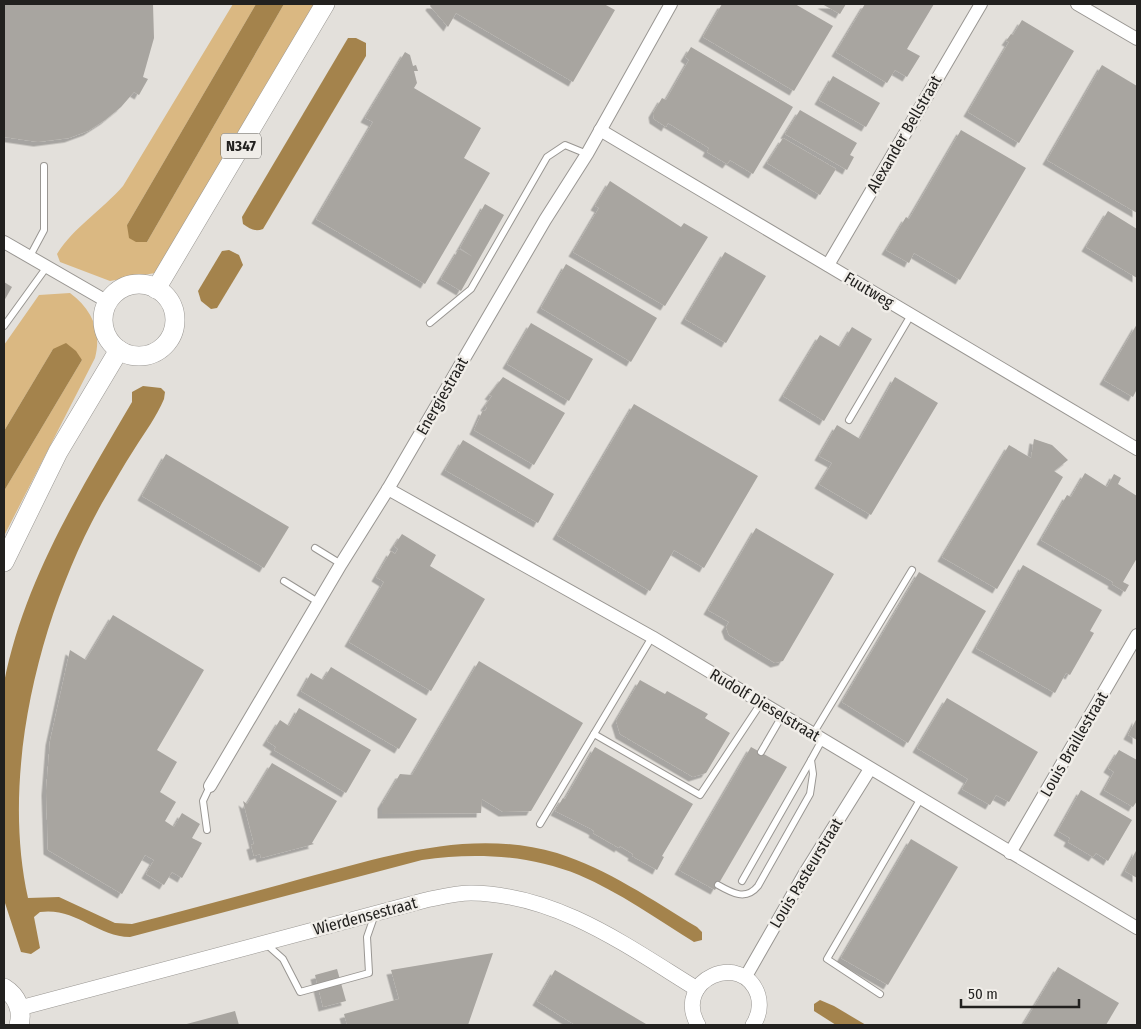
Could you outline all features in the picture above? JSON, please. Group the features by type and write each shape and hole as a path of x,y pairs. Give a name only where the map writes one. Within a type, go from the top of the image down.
{"main road":[{"name":"N347","path":"156,289 325,4"},
{"path":"138,284 156,289 168,300 174,315 174,323 169,338 158,350 142,356 134,356 119,350 112,344 104,328 104,310 108,302 113,295 129,286 138,284"},
{"path":"4,562 58,452 119,350"},
{"path":"4,988 14,996 19,1017"}],"street":[{"name":"Energiestraat","path":"210,786 318,602 388,489 545,220 587,154 671,4"},
{"name":"Alexander Bellstraat","path":"828,265 981,4"},
{"path":"1077,4 1137,39"},
{"name":"Fuutweg","path":"600,130 1137,449"},
{"path":"4,242 46,268 108,302"},
{"name":"Rudolf Dieselstraat","path":"388,489 652,637 870,770 921,798 1137,928"},
{"name":"Louis Braillestraat","path":"1010,853 1137,635"},
{"name":"Louis Pasteurstraat","path":"745,978 805,872 870,770"},
{"name":"Wierdensestraat","path":"19,1017 264,942 455,894 477,893 525,900 560,910 592,926 697,990"},
{"path":"698,1025 692,1007 697,990 702,982 718,974 728,973 745,978 752,984 759,1001 760,1010 756,1024"}],"lane":[{"path":"430,323 471,289 547,158 565,144 587,154"},
{"path":"29,258 44,230 44,166"},
{"path":"4,326 46,268"},
{"path":"849,420 911,315"},
{"path":"315,548 341,564"},
{"path":"742,881 811,760 818,737 912,570"},
{"path":"284,581 318,602"},
{"path":"540,824 652,637"},
{"path":"594,734 700,795 761,703"},
{"path":"761,752 782,716"},
{"path":"718,885 739,895 749,894 758,886 810,794 813,774 811,760"},
{"path":"207,830 203,801 210,786"},
{"path":"880,994 827,958 921,798"},
{"path":"264,942 283,959 300,992 369,973 367,937 375,913"}],"shaded area":[{"path":"233,4 256,4 127,225 147,242 284,4 317,4 155,273 110,281 60,262 57,254 64,244 123,186"},
{"path":"256,4 284,4 147,242 136,242 129,238 127,225"},
{"path":"348,38 356,38 366,43 366,56 263,229 250,229 243,224 242,217"},
{"path":"229,250 239,255 243,265 217,308 211,309 201,301 198,291 222,251"},
{"path":"70,293 84,306 93,322 97,339 95,358 4,536 4,491 82,360 53,349 4,431 4,345 39,295"},
{"path":"66,343 76,351 82,360 4,491 4,431 53,349"},
{"path":"143,386 161,388 165,392 164,399 102,503 80,547 60,594 44,644 31,695 23,747 19,799 21,849 28,898 59,897 115,923 132,924 366,861 429,848 493,843 525,846 557,853 612,876 697,927 702,932 702,940 694,942 609,889 560,868 521,859 462,856 422,860 130,937 107,932 75,917 53,912 40,912 34,917 40,948 31,954 21,952 4,900 4,683 13,645 25,608 56,537 132,402 132,392"},
{"path":"820,1000 866,1025 836,1025 814,1011 814,1004"}],"building":[{"path":"4,4 153,4 154,38 143,77 148,79 139,95 134,92 121,107 105,120 88,131 69,138 38,142 4,137"},
{"path":"431,4 604,4 615,10 573,82 456,13 448,27 430,6"},
{"path":"722,4 795,4 833,26 794,91 703,37"},
{"path":"822,4 846,4 840,14"},
{"path":"865,4 934,4 907,49 920,56 907,77 895,70 887,83 836,52"},
{"path":"1022,20 1074,51 1019,143 968,112 1009,42 1006,41 1011,34 1013,35"},
{"path":"691,47 793,107 753,174 730,160 727,164 707,152 709,148 668,123 666,127 654,119 653,113 662,98 666,100 689,60 685,57"},
{"path":"405,52 410,55 413,66 416,65 418,71 414,71 417,83 414,88 481,128 464,158 490,173 425,284 316,219 373,122 365,118"},
{"path":"1102,65 1137,86 1137,213 1047,160"},
{"path":"833,76 880,103 866,127 819,100"},
{"path":"800,110 857,143 850,155 854,157 847,170 785,134"},
{"path":"961,130 1026,168 960,280 914,253 909,263 886,250 906,217 909,219"},
{"path":"783,138 836,169 820,195 767,163"},
{"path":"610,181 681,227 684,223 708,237 665,306 573,252 599,208 595,206"},
{"path":"485,204 504,215 461,291 441,279 459,249 473,257 460,248"},
{"path":"1108,211 1137,229 1137,278 1086,247"},
{"path":"725,252 766,276 726,343 685,319"},
{"path":"566,264 657,318 631,362 541,308"},
{"path":"4,282 12,287 4,301"},
{"path":"531,323 593,359 569,401 507,364"},
{"path":"1137,324 1137,389 1133,397 1104,380"},
{"path":"852,327 872,339 824,421 783,396 820,335 840,347"},
{"path":"503,377 565,413 534,465 474,430 483,410 485,411 487,408 485,406 492,396 489,395"},
{"path":"895,377 938,403 871,515 819,484 832,463 819,456 837,425 860,439"},
{"path":"634,404 758,476 704,568 674,550 650,591 557,535"},
{"path":"1034,439 1052,445 1068,460 1054,471 1063,477 997,589 942,557 1009,445 1031,458"},
{"path":"463,440 554,494 538,523 445,470"},
{"path":"166,454 289,527 264,568 142,496"},
{"path":"1085,473 1107,487 1114,474 1121,478 1118,484 1137,496 1137,558 1123,582 1129,585 1125,592 1112,584 1113,582 1041,540 1067,495 1071,497"},
{"path":"756,528 834,574 783,661 775,663 729,635 726,627 729,622 708,610"},
{"path":"402,534 436,555 430,566 485,599 431,691 349,642 384,582 376,577 391,551 395,554 398,549 394,546"},
{"path":"1023,565 1102,610 1090,631 1094,633 1070,675 1066,673 1055,693 976,648"},
{"path":"919,572 986,611 908,743 842,702"},
{"path":"113,615 204,670 157,750 177,762 160,792 176,802 165,821 174,827 182,813 200,824 192,838 202,843 182,878 172,872 164,885 146,874 154,860 145,855 122,894 48,850 46,791 50,741 70,650 86,660"},
{"path":"479,661 583,723 531,811 503,812 482,799 481,813 382,814 382,804 400,774 412,775"},
{"path":"331,667 417,719 399,749 301,691 311,673 323,680"},
{"path":"640,680 665,694 667,691 708,714 705,718 730,733 706,773 693,777 620,734 616,721"},
{"path":"947,698 1038,752 1009,802 996,795 990,805 962,789 968,779 917,748"},
{"path":"299,708 371,750 346,793 274,750 276,747 267,741 280,720 289,726"},
{"path":"1137,718 1137,740 1128,735"},
{"path":"595,747 693,804 662,856 664,857 657,870 632,856 633,854 620,846 619,848 593,833 594,831 591,829 555,811 563,798 565,799"},
{"path":"751,747 787,767 715,890 679,870"},
{"path":"1119,750 1137,760 1137,801 1133,807 1104,790 1114,772 1108,768"},
{"path":"272,763 337,801 312,843 314,844 261,858 260,854 254,856 251,845 254,844 243,801 247,804"},
{"path":"1081,790 1132,820 1108,861 1096,853 1093,857 1068,842 1070,838 1058,831"},
{"path":"911,839 958,867 888,985 841,958"},
{"path":"1137,849 1137,878 1125,871"},
{"path":"493,953 468,1025 347,1025 344,1014 399,999 391,970"},
{"path":"1058,967 1119,1003 1106,1025 1023,1025"},
{"path":"337,969 346,1001 323,1007 315,975"},
{"path":"555,970 646,1025 575,1025 537,1001"},
{"path":"235,1011 239,1025 183,1025"}]}
